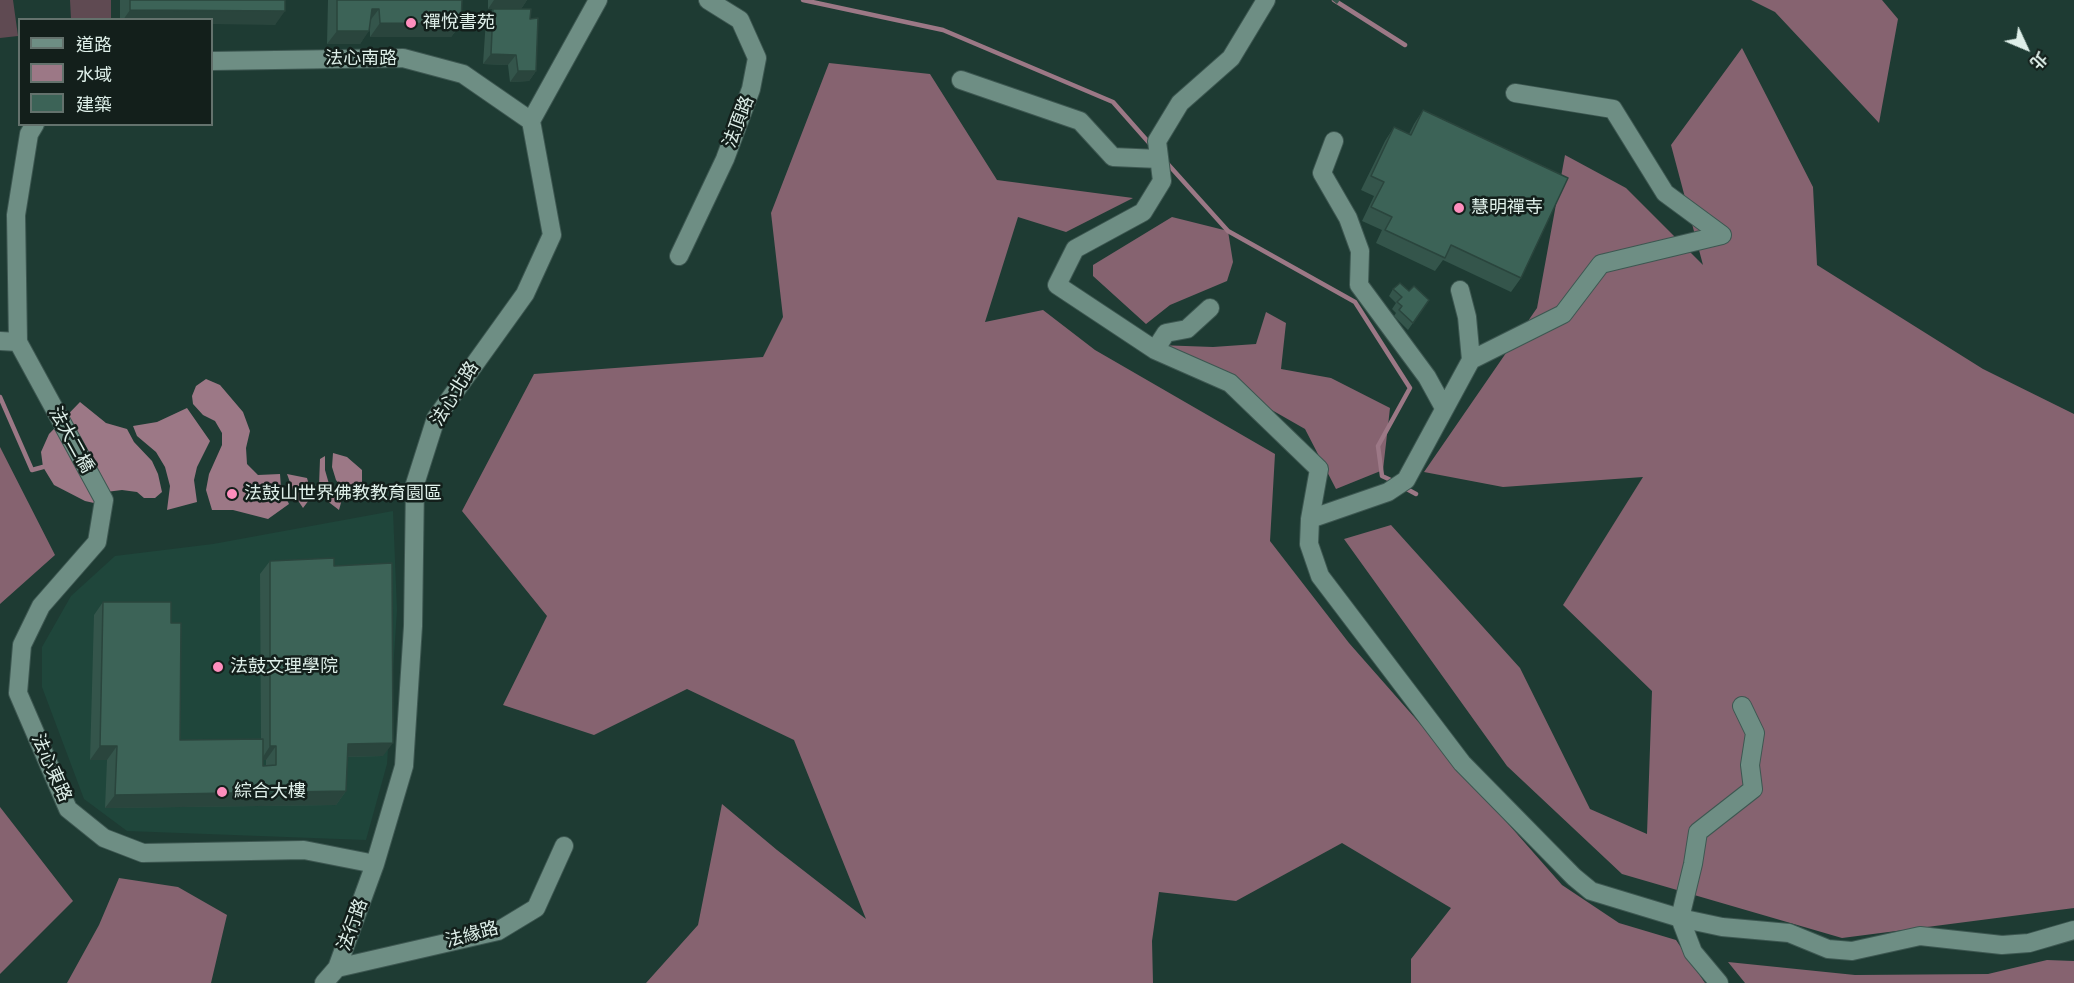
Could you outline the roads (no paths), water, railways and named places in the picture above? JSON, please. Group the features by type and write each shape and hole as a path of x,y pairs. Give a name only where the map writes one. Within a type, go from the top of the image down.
{"street":[{"path":"531,121 598,0"},
{"name":"法頂路","path":"679,256 725,159 752,89 757,57 740,21 708,0"},
{"path":"1266,0 1231,58 1180,103 1157,141 1162,181 1143,212 1076,249 1057,285 1155,350 1230,383 1319,469 1310,519 1309,544 1320,576 1462,763 1574,878 1591,891 1680,918 1722,927 1789,933 1828,949 1852,951 1920,936 2002,945 2029,944 2074,930"},
{"name":"法心南路","path":"213,61 404,58 463,74 531,121"},
{"path":"962,80 1080,122 1113,157 1159,159"},
{"path":"1310,519 1388,492 1406,480 1471,360 1563,314 1601,264 1722,235 1665,193 1613,110 1515,93"},
{"name":"法心北路","path":"375,864 404,766 413,626 414,484 436,418 525,294 552,235 531,121"},
{"path":"9,341 16,215 29,134 34,126"},
{"path":"1334,141 1322,173 1348,218 1360,251 1359,285 1427,377 1444,408"},
{"path":"1460,290 1467,317 1471,360"},
{"path":"1155,350 1167,333 1187,329 1210,308"},
{"name":"法大二橋","path":"9,341 104,500 97,542"},
{"name":"法心東路","path":"97,542 41,606 22,645 18,693 68,809 104,838 144,853 304,850 375,864"},
{"path":"1719,983 1693,952 1680,918 1698,832 1753,789 1750,765 1755,733 1742,706"},
{"name":"法緣路","path":"337,968 498,931 536,908 564,846"},
{"name":"法行路","path":"324,983 337,968 375,864"}],"water":[{"path":"206,379 220,385 243,412 250,431 246,448 247,464 258,475 280,474 281,488 289,504 268,519 233,510 212,510 206,490 209,474 222,445 222,433 215,421 203,415 193,404 192,396 196,386"},
{"path":"80,402 106,423 127,429 134,442 152,461 162,492 155,498 144,498 137,492 122,490 106,492 94,503 85,501 54,485 43,467 41,452 49,434"},
{"path":"187,408 210,441 197,467 194,480 197,502 167,510 170,486 165,467 156,452 137,436 133,426 157,422"},
{"path":"333,453 347,457 362,470 362,488 355,498 336,480 332,467"},
{"path":"325,456 325,470 329,484 342,499 339,510 326,500 319,486 320,459"},
{"path":"287,474 307,478 312,496 303,508 295,496"}],"waterway":[{"path":"803,0 943,30 1113,102 1151,145"},
{"path":"1334,0 1405,45"},
{"path":"1166,162 1228,231 1355,302 1410,388 1378,446 1382,476 1395,482"},
{"path":"0,397 32,470 43,467"},
{"path":"1405,488 1416,494"}],"place":[{"name":"禪悅書苑","path":"411,23"},
{"name":"慧明禪寺","path":"1459,208"},
{"name":"法鼓山世界佛教教育園區","path":"232,494"},
{"name":"法鼓文理學院","path":"218,667"},
{"name":"綜合大樓","path":"222,792"}]}
